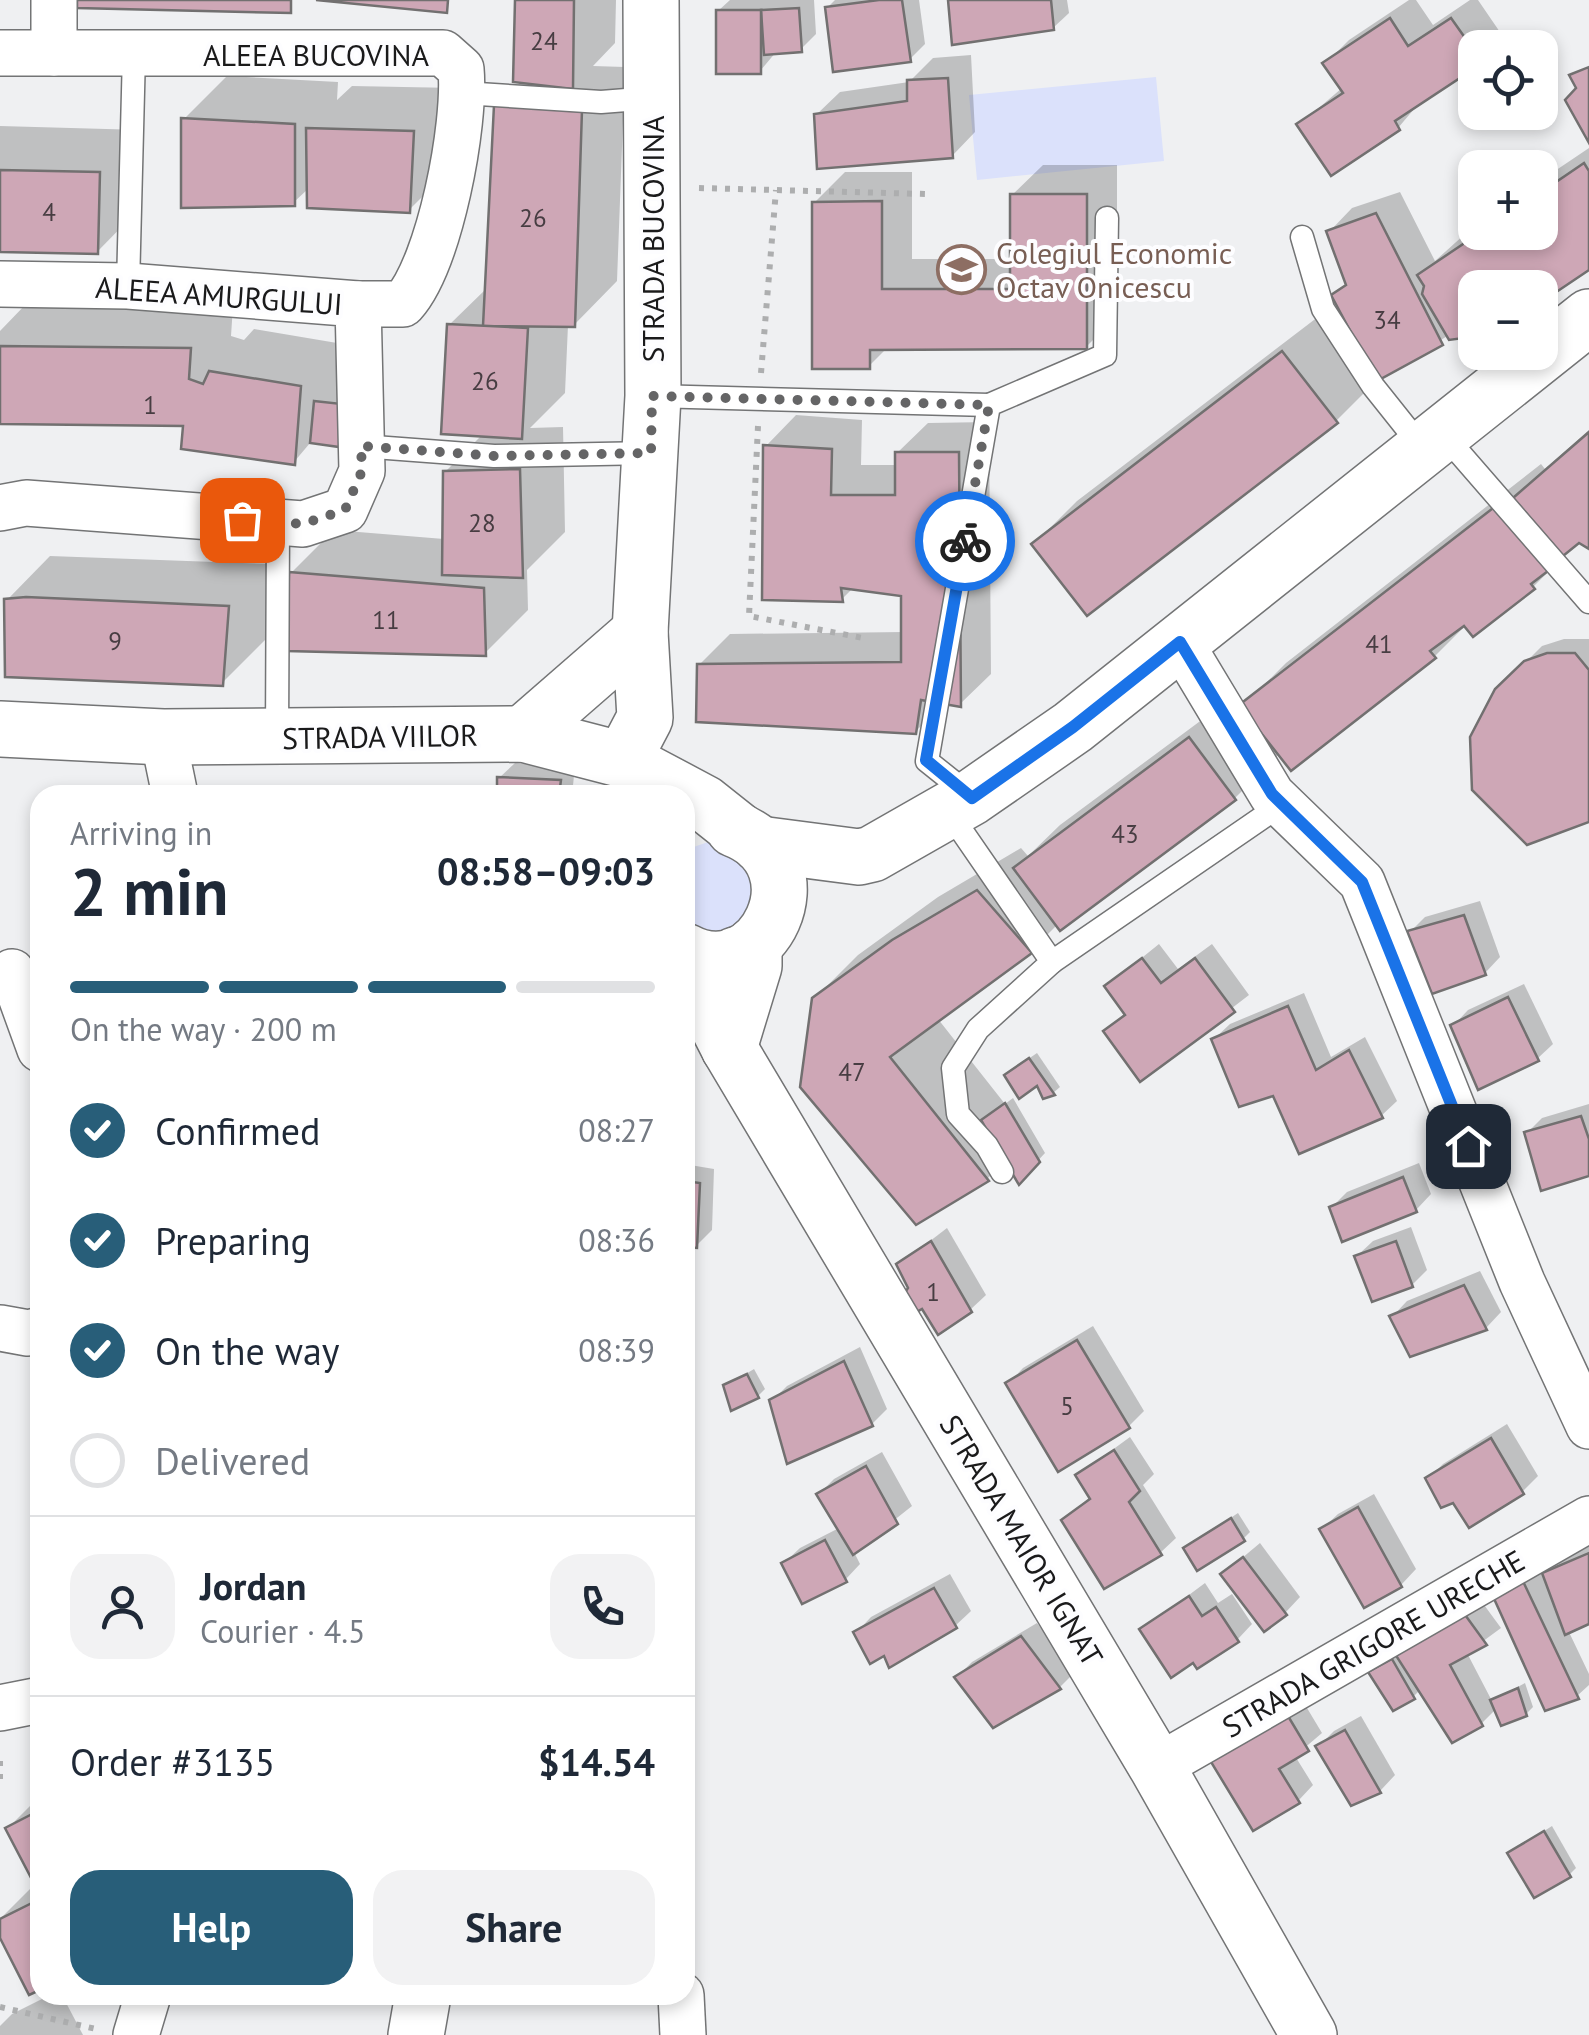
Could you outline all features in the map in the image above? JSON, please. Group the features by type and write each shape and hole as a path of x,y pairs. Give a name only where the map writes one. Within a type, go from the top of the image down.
{"street":[{"path":"54,0 54,53"},
{"name":"STRADA BUCOVINA","path":"634,758 651,453 650,0"},
{"name":"ALEEA BUCOVINA","path":"0,53 443,54 460,69 463,93 445,199 421,284 404,304 358,304"},
{"name":"ALEEA AMURGULUI","path":"0,284 128,286 358,304 362,471 345,510 303,524 26,503 0,508"},
{"path":"717,963 859,857 872,854 960,804 1073,727 1589,317"},
{"path":"523,734 640,632"},
{"path":"1180,642 1282,804 1362,882 1522,1282 1589,1426"},
{"name":"STRADA VIILOR","path":"0,729 163,738 523,734 634,758 668,785"},
{"path":"163,738 173,785"},
{"name":"STRADA VIILOR","path":"695,807 722,828"},
{"path":"722,828 859,857"},
{"path":"717,963 780,882 722,828"},
{"name":"STRADA MAIOR IGNAT","path":"717,963 729,1048 1158,1767 1309,2035"},
{"path":"18,970 30,1013"},
{"path":"0,1328 30,1333"},
{"name":"STRADA GRIGORE URECHE","path":"1158,1767 1589,1519"},
{"path":"0,1708 30,1702"},
{"path":"120,2033 141,2005"},
{"path":"416,2035 420,2005"},
{"path":"681,2005 683,2035"}],"lane":[{"path":"128,286 134,53"},
{"path":"463,93 602,102 652,98"},
{"path":"652,396 989,405 1105,355 1107,218"},
{"path":"1302,237 1323,309 1373,386 1589,602"},
{"path":"989,405 926,760 960,804 1052,962"},
{"path":"361,446 494,456 651,453"},
{"path":"277,736 278,522"},
{"path":"1002,1172 958,1114 952,1068 978,1029 1052,962 1282,804"}],"path":[{"path":"652,187 926,194"},
{"path":"776,190 759,400 749,616 868,639"},
{"path":"0,1761 0,1780"},
{"path":"0,2007 120,2033"}],"shaded area":[{"path":"1156,77 1164,161 977,180 969,95"},
{"path":"711,841 761,876 742,933 695,932 695,847"}],"building":[{"path":"77,0 291,0 291,13 77,8"},
{"path":"316,0 448,0 447,13"},
{"path":"515,0 574,0 573,89 513,82"},
{"path":"902,0 911,62 833,72 825,7"},
{"path":"948,0 1051,0 1054,30 952,45"},
{"path":"799,8 802,52 764,55 761,10"},
{"path":"716,10 761,10 761,74 716,74"},
{"path":"1390,18 1408,46 1451,18 1459,30 1458,79 1395,121 1400,130 1331,176 1296,124 1343,93 1322,63"},
{"path":"1589,67 1589,143 1565,100 1576,88 1569,75"},
{"path":"948,78 953,158 817,169 814,114 907,101 907,80"},
{"path":"494,105 582,110 575,327 483,326"},
{"path":"181,118 295,124 295,206 181,208"},
{"path":"306,128 414,131 410,213 307,208"},
{"path":"1584,163 1589,171 1589,270 1558,291 1558,270 1458,270 1458,339 1449,340 1422,294 1424,286 1417,275 1458,247 1558,250 1558,181"},
{"path":"0,170 100,172 98,254 0,252"},
{"path":"1010,194 1087,194 1087,349 870,350 870,369 812,369 812,202 882,201 882,289 1010,289"},
{"path":"1376,213 1443,345 1377,381 1331,295 1346,285 1326,231"},
{"path":"447,324 528,328 522,439 441,434"},
{"path":"0,346 191,348 189,379 203,384 209,371 301,386 295,465 181,449 183,426 0,424"},
{"path":"1282,351 1338,423 1087,616 1031,544"},
{"path":"314,401 342,404 339,447 310,443"},
{"path":"1589,432 1589,549 1579,543 1563,556 1513,498"},
{"path":"763,445 832,449 831,495 895,495 895,452 959,452 961,707 921,700 916,734 696,722 697,664 901,662 901,596 841,588 843,602 762,600"},
{"path":"520,469 523,578 442,575 443,471"},
{"path":"1497,505 1548,571 1531,584 1535,589 1473,637 1464,626 1430,651 1436,658 1291,771 1239,705"},
{"path":"289,572 484,588 486,656 287,651"},
{"path":"4,599 229,606 223,686 5,677"},
{"path":"1547,653 1575,653 1589,670 1589,822 1527,845 1472,790 1470,737 1495,689 1524,661"},
{"path":"1189,737 1236,800 1060,931 1013,868"},
{"path":"497,777 561,780 560,785 497,785"},
{"path":"977,890 1032,953 890,1057 989,1181 916,1225 800,1087 812,998 892,940"},
{"path":"1464,915 1486,975 1432,994 1407,931"},
{"path":"1142,958 1161,983 1195,958 1235,1012 1140,1082 1103,1031 1125,1015 1104,986"},
{"path":"1508,997 1539,1061 1478,1090 1450,1025"},
{"path":"1288,1006 1316,1070 1349,1050 1383,1118 1299,1154 1273,1096 1239,1107 1211,1039"},
{"path":"1029,1058 1055,1095 1043,1099 1037,1086 1019,1099 1004,1075"},
{"path":"1005,1103 1040,1162 1019,1185 981,1120"},
{"path":"1581,1116 1589,1139 1589,1176 1541,1191 1524,1132"},
{"path":"1403,1177 1417,1212 1342,1242 1329,1207"},
{"path":"695,1182 700,1183 695,1248"},
{"path":"931,1241 972,1312 938,1335 922,1309 913,1314 902,1297 908,1288 896,1264"},
{"path":"1396,1241 1413,1287 1372,1302 1354,1256"},
{"path":"1464,1285 1487,1330 1410,1357 1389,1316"},
{"path":"1077,1340 1130,1428 1058,1472 1005,1383"},
{"path":"844,1361 873,1426 787,1464 769,1400"},
{"path":"747,1374 759,1398 731,1411 723,1385"},
{"path":"1491,1438 1524,1494 1469,1528 1453,1503 1441,1508 1425,1478"},
{"path":"1114,1450 1140,1491 1129,1502 1162,1555 1104,1589 1061,1520 1090,1499 1075,1475"},
{"path":"866,1466 898,1524 853,1555 816,1494"},
{"path":"1358,1507 1402,1587 1364,1608 1319,1529"},
{"path":"1231,1518 1245,1541 1197,1571 1183,1548"},
{"path":"825,1540 847,1582 802,1604 781,1563"},
{"path":"1589,1553 1589,1624 1565,1635 1542,1573"},
{"path":"1243,1557 1287,1615 1264,1632 1220,1574"},
{"path":"1521,1577 1579,1699 1545,1711 1491,1592"},
{"path":"934,1588 957,1628 889,1668 884,1656 870,1664 853,1632"},
{"path":"1189,1596 1202,1616 1216,1607 1239,1642 1197,1669 1193,1663 1171,1678 1139,1629"},
{"path":"1463,1612 1487,1645 1450,1665 1483,1726 1452,1743 1395,1654"},
{"path":"1021,1636 1061,1689 993,1728 954,1677"},
{"path":"1392,1659 1415,1699 1393,1711 1368,1672"},
{"path":"1518,1688 1527,1716 1501,1726 1490,1700"},
{"path":"1285,1711 1309,1751 1279,1769 1300,1803 1253,1831 1208,1757"},
{"path":"1345,1730 1381,1793 1351,1806 1315,1746"},
{"path":"30,1815 30,1876 5,1828"},
{"path":"1544,1831 1571,1877 1534,1898 1507,1853"},
{"path":"30,1904 29,1995 0,1938 0,1919"}],"way so far":[{"path":"242,520 303,524 345,510 362,471 361,446 494,456 651,453 652,396 989,405 965,541"}],"place":[{"name":"Colegiul Economic Octav Onicescu","path":"961,269"}],"route":[{"path":"965,541 926,760 972,798 1073,727 1180,642 1272,794 1362,882 1468,1146"}]}
